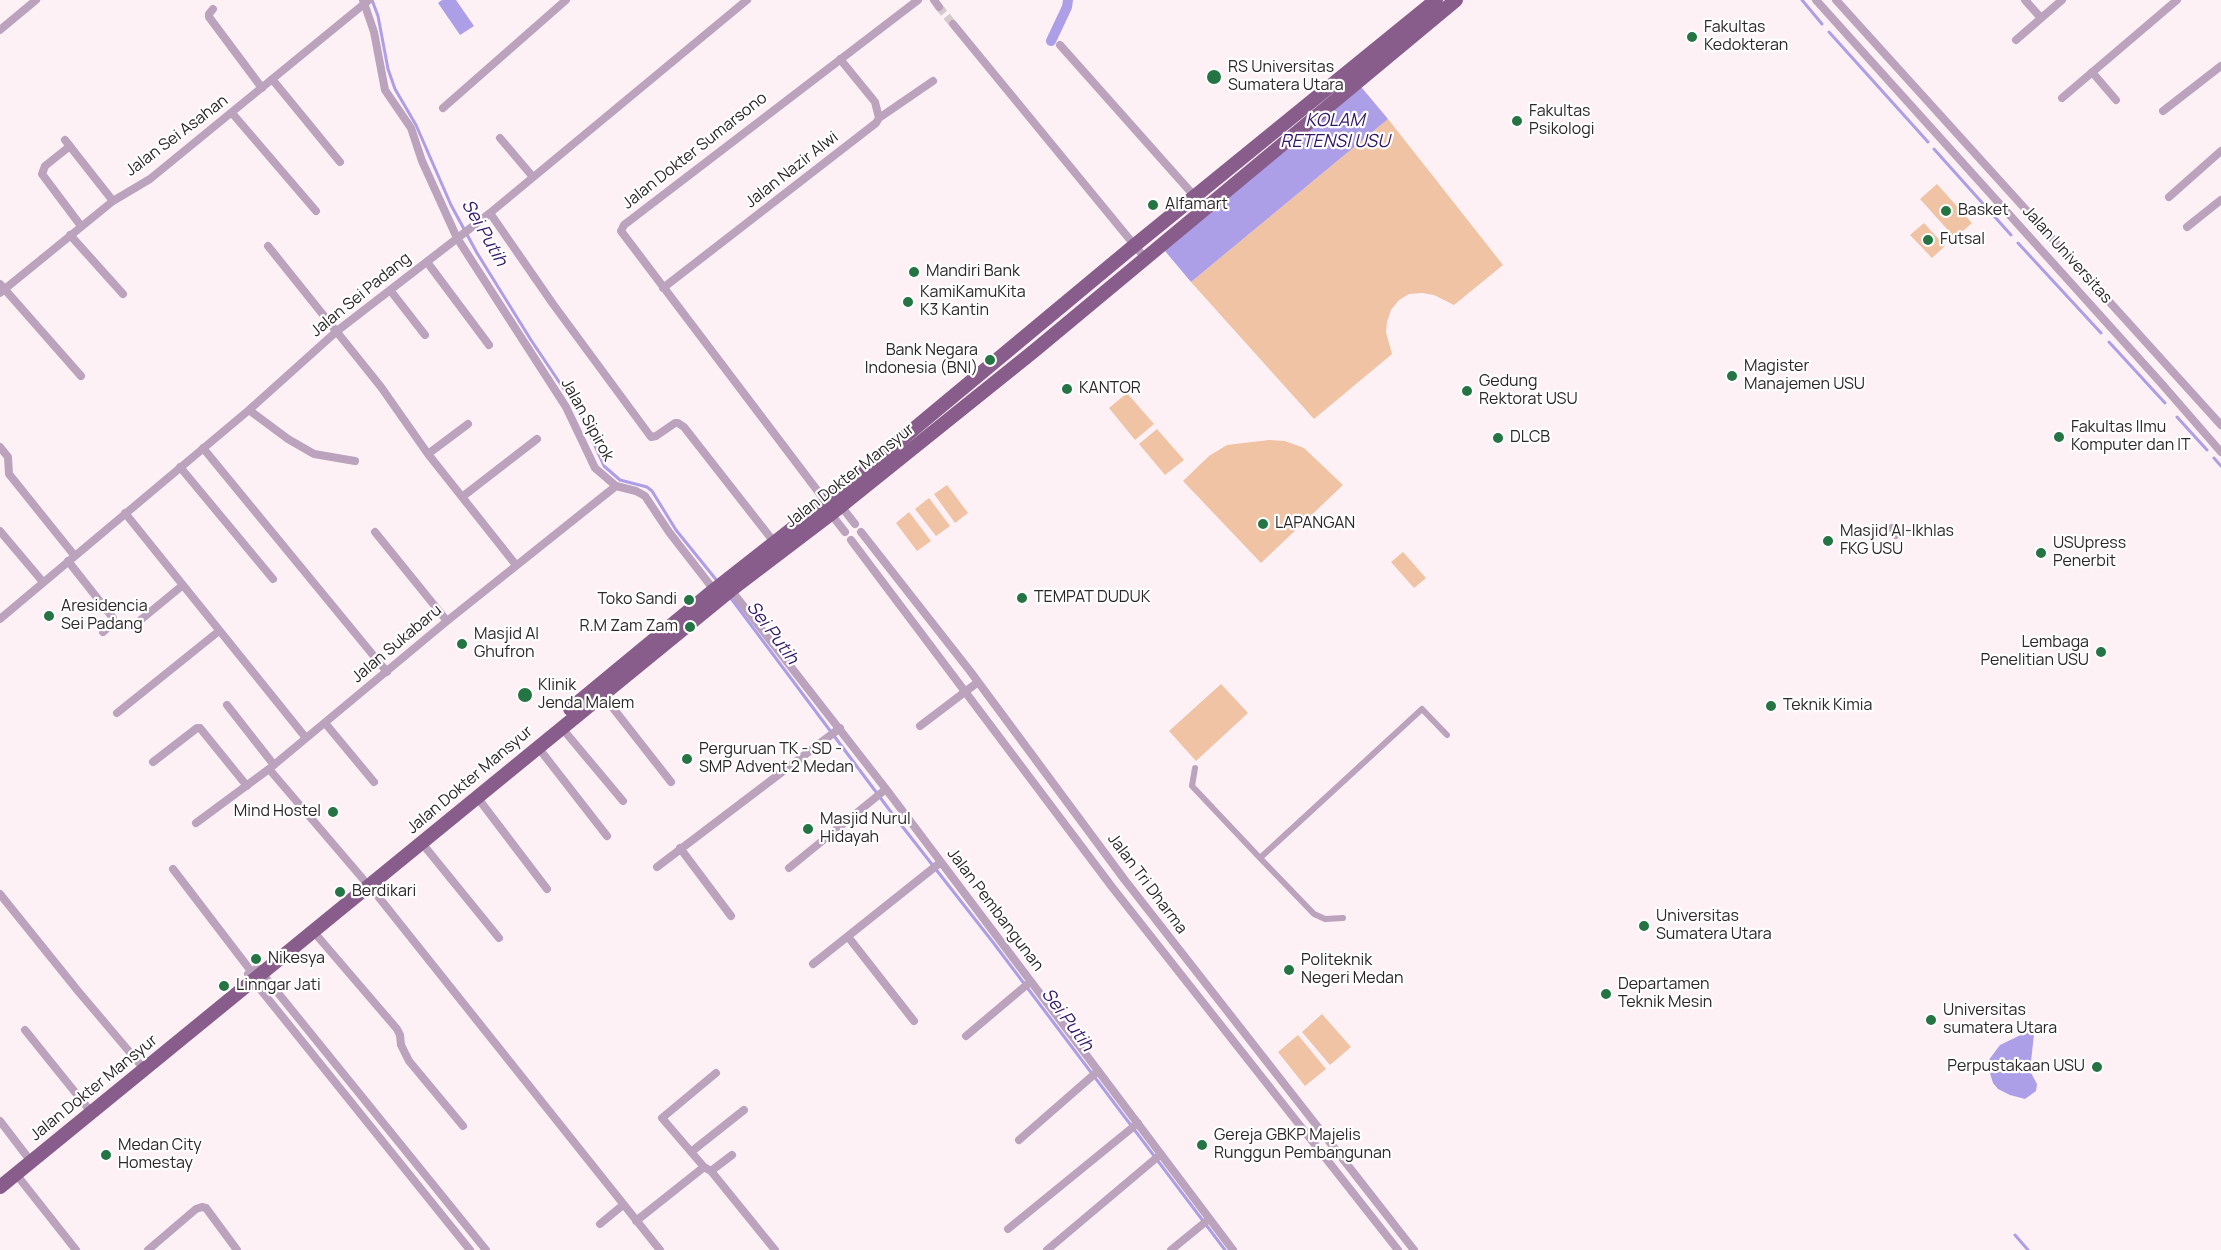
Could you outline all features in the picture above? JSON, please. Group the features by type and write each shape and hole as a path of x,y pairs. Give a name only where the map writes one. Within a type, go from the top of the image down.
{"main road":[{"name":"Jalan Dokter Mansyur","path":"0,1187 254,973 723,589 1034,351 1205,208 1436,0"},
{"name":"Jalan Dokter Mansyur","path":"254,973 313,931 366,882 421,842 602,694 774,542 833,507 1194,197 1455,0"},
{"name":"Jalan Dokter Mansyur","path":"0,1176 142,1066"}],"street":[{"path":"0,30 36,0"},
{"path":"443,108 566,0"},
{"name":"Jalan Sei Padang","path":"0,619 249,410 337,331 490,213 747,0"},
{"name":"Jalan Dokter Sumarsono","path":"833,507 622,234 624,225 918,0"},
{"name":"Jalan Universitas","path":"1816,0 2162,383 2221,452"},
{"name":"Jalan Universitas","path":"1836,0 2221,425"},
{"path":"2025,0 2041,18"},
{"path":"2016,40 2062,0"},
{"path":"2062,98 2177,0"},
{"name":"Jalan Sei Asahan","path":"1,289 113,201 150,179 366,1"},
{"name":"Jalan Sipirok","path":"366,1 385,90 411,128 422,161 459,237 566,407 595,468 616,486 645,496 669,532 723,589"},
{"path":"213,9 209,17 262,88"},
{"path":"953,24 1146,258"},
{"path":"1060,45 1205,208"},
{"path":"840,59 875,102 879,118"},
{"path":"1882,73 1893,63"},
{"path":"2163,111 2221,66"},
{"path":"2092,72 2116,100"},
{"path":"272,79 339,162"},
{"name":"Jalan Nazir Alwi","path":"663,288 872,128 879,118 933,81"},
{"path":"232,113 316,211"},
{"path":"500,138 533,177"},
{"path":"81,226 42,174 45,166 68,143 113,201"},
{"path":"2169,197 2221,151"},
{"path":"2187,227 2221,200"},
{"path":"490,213 553,304 650,436 654,437 675,423 684,428 774,542"},
{"path":"2025,232 2036,222"},
{"path":"1150,233 1160,245"},
{"path":"70,235 123,294"},
{"path":"268,246 381,387 428,454 516,565"},
{"path":"427,262 489,345"},
{"path":"2075,287 2087,278"},
{"path":"1,289 81,376"},
{"path":"390,290 425,335"},
{"path":"2114,330 2126,320"},
{"path":"2162,383 2172,372"},
{"path":"249,410 288,439 314,454 355,461"},
{"path":"428,454 468,424"},
{"path":"462,497 537,439"},
{"path":"0,447 8,457 9,474 113,618 113,623 103,632"},
{"path":"202,448 387,672"},
{"path":"180,467 273,579"},
{"name":"Jalan Sukabaru","path":"196,823 272,767 447,621 616,486"},
{"path":"833,507 855,524"},
{"path":"833,507 845,532"},
{"path":"125,513 306,738"},
{"path":"0,531 43,582"},
{"path":"375,532 447,621"},
{"name":"Jalan Tri Dharma","path":"861,532 978,682 1138,897 1414,1250"},
{"name":"Jalan Tri Dharma","path":"851,540 1141,924 1398,1250"},
{"path":"132,627 183,585"},
{"name":"Jalan Pembangunan","path":"723,589 835,732 1206,1221 1233,1250"},
{"path":"117,713 219,631"},
{"path":"930,643 941,635"},
{"path":"920,726 978,682"},
{"path":"602,694 671,782"},
{"path":"227,705 272,767 660,1250"},
{"path":"1260,858 1422,709 1447,735"},
{"path":"325,723 374,782"},
{"path":"561,727 623,801"},
{"path":"153,762 200,728 247,786"},
{"path":"657,867 835,732"},
{"path":"537,746 607,836"},
{"path":"1195,768 1192,786 1314,914 1325,919 1343,918"},
{"path":"789,868 881,793"},
{"path":"477,797 547,889"},
{"path":"421,842 499,938"},
{"path":"680,848 731,916"},
{"path":"813,964 849,938 936,866"},
{"path":"173,868 254,973 286,1022 470,1250"},
{"path":"0,894 78,992 142,1066"},
{"path":"313,931 397,1029 401,1046 409,1061 463,1126"},
{"path":"849,938 914,1021"},
{"path":"254,973 296,1015 486,1250"},
{"path":"966,1036 1027,984"},
{"path":"286,1022 296,1015"},
{"path":"25,1030 87,1107"},
{"path":"332,1078 340,1071"},
{"path":"716,1073 662,1116 775,1250"},
{"path":"1019,1140 1095,1073"},
{"path":"691,1152 744,1110"},
{"path":"0,1121 27,1155"},
{"path":"1008,1229 1135,1125"},
{"path":"383,1142 392,1135"},
{"path":"636,1221 707,1169 732,1155"},
{"path":"1047,1250 1157,1157"},
{"path":"16,1174 76,1250"},
{"path":"440,1212 449,1205"},
{"path":"600,1224 623,1205"},
{"path":"147,1250 196,1209 202,1207 206,1208 237,1250"},
{"path":"1171,1250 1206,1221"}],"shaded area":[{"path":"1388,119 1503,265 1454,305 1434,295 1422,293 1409,294 1399,300 1391,310 1387,322 1386,332 1392,354 1314,419 1191,282"},
{"name":"Basket","path":"1937,184 1972,223 1955,238 1920,199"},
{"name":"Futsal","path":"1924,223 1945,246 1932,258 1910,235"},
{"path":"1127,393 1154,424 1135,440 1109,408"},
{"path":"1157,429 1184,460 1165,475 1139,444"},
{"name":"LAPANGAN","path":"1269,440 1285,441 1304,448 1343,485 1261,563 1183,481 1209,456 1227,445"},
{"path":"947,485 968,513 955,523 934,494"},
{"path":"929,498 950,526 936,536 915,509"},
{"path":"909,512 931,541 917,551 896,523"},
{"path":"1403,552 1426,578 1414,588 1391,562"},
{"path":"1221,684 1248,713 1196,761 1169,731"},
{"path":"1322,1014 1351,1047 1330,1065 1302,1032"},
{"path":"1298,1035 1326,1069 1305,1086 1278,1052"}],"water":[{"path":"442,0 456,0 474,26 460,35 438,3"},
{"name":"KOLAM RETENSI USU","path":"1357,82 1388,119 1191,282 1160,245"},
{"path":"2029,1031 2034,1034 2030,1071 2037,1084 2036,1091 2025,1099 1998,1089 1993,1083 1988,1061 2000,1045"}],"waterway":[{"name":"Sei Putih","path":"372,0 378,16 388,69 395,89 416,125 451,205 477,253 580,413 604,466 620,480 647,487 652,491 676,530 718,582"},
{"path":"1051,41 1068,0"},
{"path":"1802,0 1822,24"},
{"path":"1829,32 1928,142"},
{"path":"1934,149 2011,235"},
{"path":"2018,243 2101,333"},
{"path":"2109,342 2165,403"},
{"path":"2177,417 2207,450"},
{"path":"2214,458 2221,466"},
{"name":"Sei Putih","path":"730,597 1225,1250"},
{"path":"2015,1235 2028,1250"}],"tunnel":[{"path":"939,7 953,24"}],"place":[{"name":"Fakultas Kedokteran","path":"1692,37"},
{"name":"RS Universitas Sumatera Utara","path":"1214,77"},
{"name":"Fakultas Psikologi","path":"1517,121"},
{"name":"Alfamart","path":"1153,205"},
{"name":"Basket","path":"1946,211"},
{"name":"Futsal","path":"1928,240"},
{"name":"Mandiri Bank","path":"914,272"},
{"name":"KamiKamuKita K3 Kantin","path":"908,302"},
{"name":"Bank Negara Indonesia (BNI)","path":"990,360"},
{"name":"Magister Manajemen USU","path":"1732,376"},
{"name":"KANTOR","path":"1067,389"},
{"name":"Gedung Rektorat USU","path":"1467,391"},
{"name":"Fakultas Ilmu Komputer dan IT","path":"2059,437"},
{"name":"DLCB","path":"1498,438"},
{"name":"LAPANGAN","path":"1263,524"},
{"name":"Masjid Al-Ikhlas FKG USU","path":"1828,541"},
{"name":"USUpress Penerbit","path":"2041,553"},
{"name":"TEMPAT DUDUK","path":"1022,598"},
{"name":"Toko Sandi","path":"689,600"},
{"name":"Aresidencia Sei Padang","path":"49,616"},
{"name":"R.M Zam Zam","path":"690,627"},
{"name":"Masjid Al Ghufron","path":"462,644"},
{"name":"Lembaga Penelitian USU","path":"2101,652"},
{"name":"Klinik Jenda Malem","path":"525,695"},
{"name":"Teknik Kimia","path":"1771,706"},
{"name":"Perguruan TK - SD - SMP Advent 2 Medan","path":"687,759"},
{"name":"Mind Hostel","path":"333,812"},
{"name":"Masjid Nurul Hidayah","path":"808,829"},
{"name":"Berdikari","path":"340,892"},
{"name":"Universitas Sumatera Utara","path":"1644,926"},
{"name":"Nikesya","path":"256,959"},
{"name":"Politeknik Negeri Medan","path":"1289,970"},
{"name":"Linngar Jati","path":"224,986"},
{"name":"Departamen Teknik Mesin","path":"1606,994"},
{"name":"Universitas sumatera Utara","path":"1931,1020"},
{"name":"Perpustakaan USU","path":"2097,1067"},
{"name":"Gereja GBKP Majelis Runggun Pembangunan","path":"1202,1145"},
{"name":"Medan City Homestay","path":"106,1155"}]}
